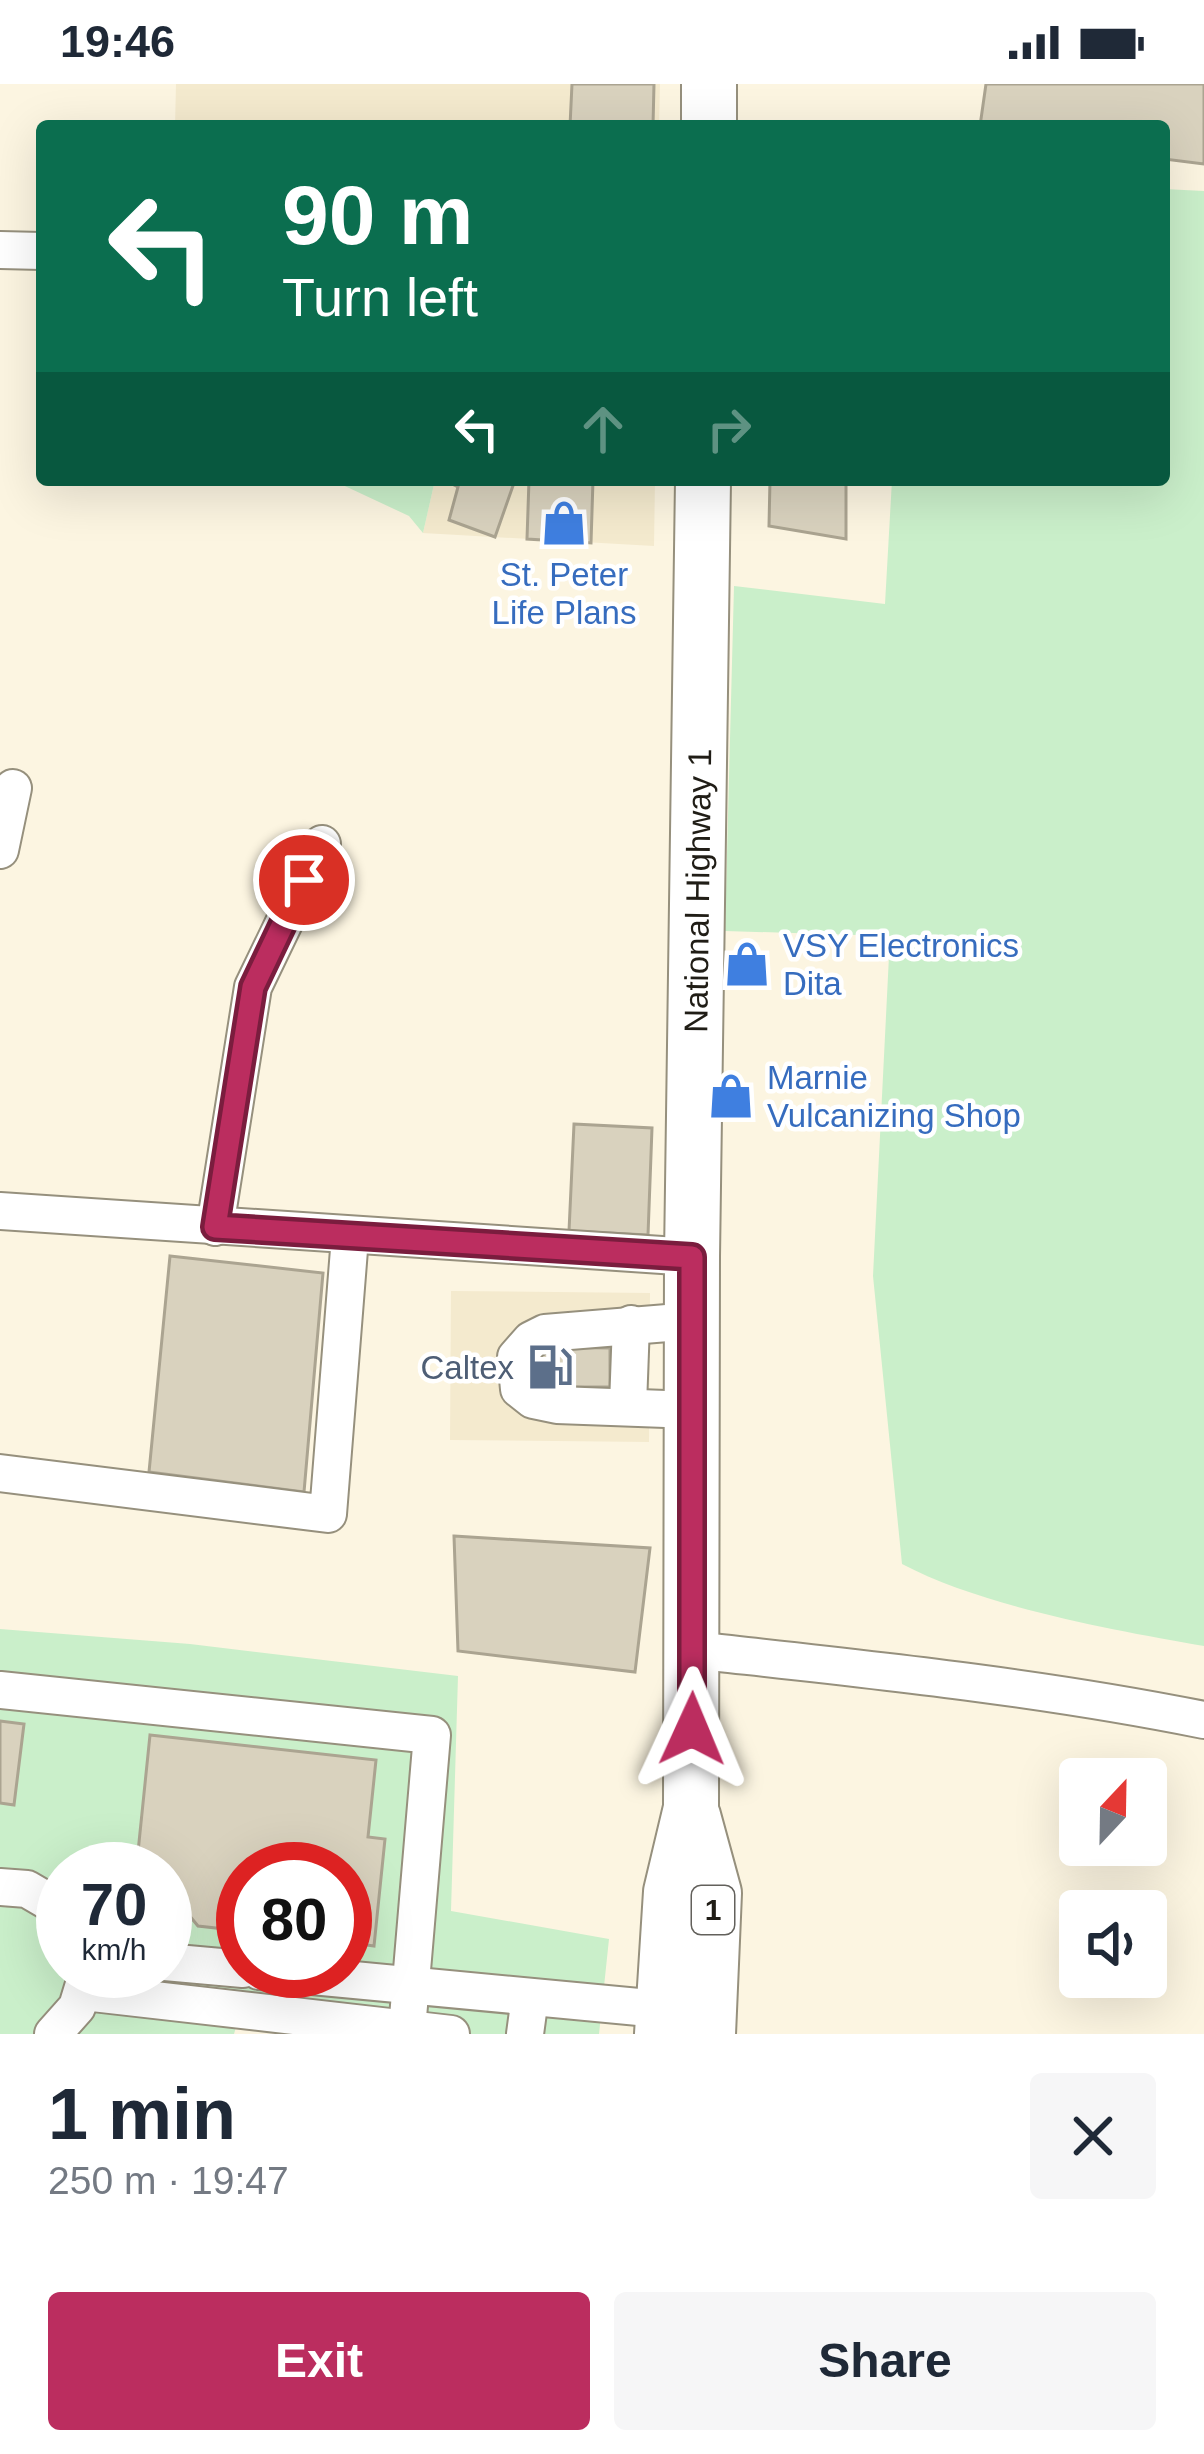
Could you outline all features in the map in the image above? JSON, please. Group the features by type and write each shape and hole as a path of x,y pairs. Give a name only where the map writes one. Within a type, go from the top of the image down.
{"highway":[{"path":"709,120 710,84"},
{"name":"National Highway 1","path":"686,2023 714,1893 691,1808 692,1257 704,486"}],"street":[{"path":"0,250 36,251"},
{"path":"0,850 13,788"},
{"path":"215,1227 253,987 322,844"},
{"path":"0,1211 692,1257"},
{"path":"0,1473 328,1514 350,1237"},
{"path":"692,1321 545,1333 516,1357 516,1383 533,1400 557,1405 693,1410"},
{"path":"628,1406 631,1324"},
{"path":"693,1650 987,1682 1166,1710 1203,1721"},
{"path":"0,1690 432,1735 406,2029"},
{"path":"0,1887 36,1894"},
{"path":"372,1982 530,1997 686,2023"},
{"path":"525,2034 530,1997"},
{"path":"53,2034 68,2021 79,1998"},
{"path":"192,1998 451,2034"}],"shaded area":[{"path":"176,84 660,84 659,120 175,120"},
{"path":"434,486 655,486 654,546 423,533"},
{"name":"Caltex","path":"451,1291 650,1293 649,1442 450,1440"}],"green space":[{"path":"1170,189 1204,191 1204,1646 1009,1605 902,1564 873,1276 890,936 725,931 734,586 885,604 892,486 1170,486"},
{"path":"345,486 434,486 423,533 409,516"},
{"path":"0,1629 190,1644 458,1676 451,1911 609,1939 599,2034 285,2034 236,2027 234,2034 0,2034"}],"building":[{"path":"572,84 654,84 653,120 570,120"},
{"path":"986,84 1204,84 1204,164 1170,160 1170,120 981,120"},
{"path":"513,486 495,537 449,520 458,487"},
{"path":"529,486 593,486 591,543 527,539"},
{"path":"770,486 846,486 846,539 769,526"},
{"path":"574,1124 652,1128 648,1235 569,1231"},
{"path":"170,1256 323,1273 304,1492 149,1472"},
{"path":"537,1347 610,1348 610,1387 537,1387"},
{"path":"454,1536 650,1548 635,1672 458,1651"},
{"path":"0,1721 24,1724 14,1805 0,1803"},
{"path":"150,1735 376,1760 368,1837 385,1839 374,1946 372,1842 216,1842 216,1928 198,1926 192,1919 192,1842 139,1842"}],"place":[{"name":"St. Peter Life Plans","path":"564,523"},
{"name":"VSY Electronics Dita","path":"747,964"},
{"name":"Marnie Vulcanizing Shop","path":"731,1096"},
{"name":"Caltex","path":"550,1367"}],"route":[{"path":"304,880 253,987 215,1227 692,1257 692,1729"}]}
